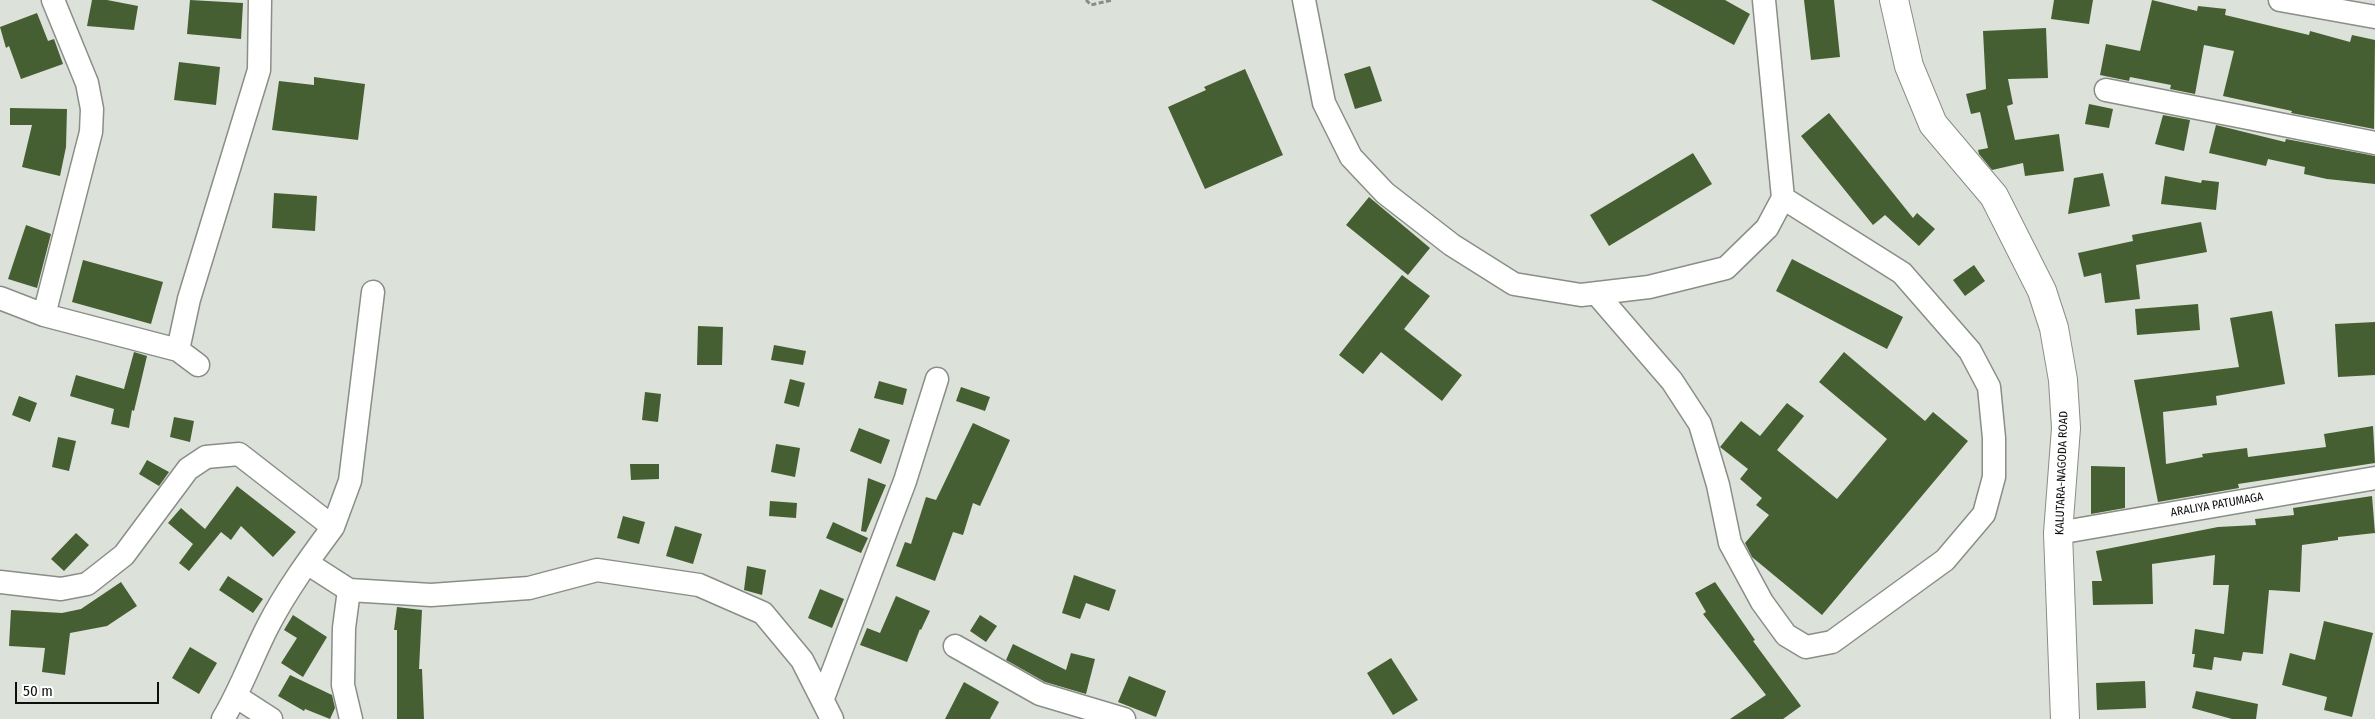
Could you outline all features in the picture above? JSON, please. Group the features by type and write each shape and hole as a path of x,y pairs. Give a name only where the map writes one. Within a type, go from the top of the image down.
{"main road":[{"name":"KALUTARA-NAGODA ROAD","path":"1894,0 1909,66 1934,124 1994,196 2042,292 2054,328 2063,380 2066,428 2058,533 2065,719"}],"street":[{"path":"44,315 90,132 92,109 87,83 53,0"},
{"path":"178,350 189,299 258,70 260,0"},
{"path":"1304,0 1324,103 1351,157 1386,193 1452,245 1514,284 1580,295 1649,287 1726,268 1767,228 1783,198 1764,0"},
{"path":"2280,0 2336,5 2375,17"},
{"path":"2106,90 2375,143"},
{"path":"1596,293 1672,381 1700,424 1718,485 1730,544 1762,602 1786,635 1806,647 1832,642 1945,560 1984,514 1994,476 1994,438 1991,404 1989,387 1970,351 1902,273 1783,198"},
{"path":"223,719 237,697 268,626 307,563 333,527 350,481 373,292"},
{"path":"0,298 44,315 178,350 198,365"},
{"path":"823,698 905,481 937,379"},
{"path":"0,582 61,589 87,584 124,555 188,469 206,457 239,454 333,527"},
{"name":"ARALIYA PATUMAGA","path":"2058,533 2375,478"},
{"path":"307,563 349,590 431,594 528,588 597,570 699,585 764,613 802,660 832,719"},
{"path":"349,590 344,628 343,685 351,719"},
{"path":"955,646 1040,694 1124,719"},
{"path":"237,697 271,719"}],"path":[{"path":"1086,0 1092,5 1112,0"}],"building":[{"path":"92,0 107,0 138,6 134,30 87,26"},
{"path":"190,0 243,3 241,39 187,34"},
{"path":"1651,0 1725,0 1750,14 1734,45"},
{"path":"1804,0 1834,0 1840,57 1811,60"},
{"path":"2054,0 2093,0 2089,24 2051,19"},
{"path":"2152,0 2197,11 2198,6 2226,9 2225,15 2309,35 2310,31 2350,42 2352,35 2375,40 2374,129 2291,113 2292,111 2223,96 2234,51 2204,45 2195,94 2170,89 2171,85 2130,77 2129,81 2100,75 2106,44 2140,51"},
{"path":"37,13 48,41 54,39 63,64 21,79 9,46 6,48 0,27"},
{"path":"2046,28 2048,78 2008,79 2013,104 2007,106 2015,140 2059,134 2064,171 2025,176 2023,163 1992,170 1978,150 1988,148 1980,112 1971,114 1966,94 1986,89 1983,31"},
{"path":"179,62 220,67 216,105 174,100"},
{"path":"1370,66 1382,101 1355,109 1344,74"},
{"path":"1245,69 1283,155 1205,189 1168,107 1206,90 1204,87"},
{"path":"314,77 365,84 358,140 272,130 279,81 314,85"},
{"path":"2089,104 2113,109 2109,128 2085,124"},
{"path":"10,108 67,109 66,147 60,176 22,167 32,125 10,125"},
{"path":"1829,113 1913,218 1917,213 1935,229 1919,246 1885,215 1873,225 1801,136"},
{"path":"2163,115 2190,120 2184,151 2155,144"},
{"path":"2216,125 2285,142 2286,139 2375,156 2375,184 2327,179 2304,174 2305,167 2268,159 2266,166 2209,153"},
{"path":"1693,153 1712,184 1609,246 1590,215"},
{"path":"2103,173 2110,206 2068,214 2074,178"},
{"path":"2165,176 2201,183 2202,180 2219,182 2216,210 2161,204"},
{"path":"274,193 317,196 315,231 272,228"},
{"path":"1369,197 1430,248 1408,275 1346,225"},
{"path":"2201,222 2207,252 2136,265 2140,299 2105,303 2101,273 2084,277 2078,253 2133,241 2132,235"},
{"path":"26,225 51,234 37,288 8,279"},
{"path":"1792,259 1903,317 1887,349 1776,291"},
{"path":"83,260 163,282 151,324 72,302"},
{"path":"1974,265 1985,281 1965,296 1953,280"},
{"path":"1402,275 1430,296 1404,329 1462,375 1442,401 1381,352 1363,374 1339,355"},
{"path":"2198,304 2200,330 2137,335 2135,309"},
{"path":"2272,311 2285,384 2216,396 2217,405 2163,412 2166,464 2203,457 2202,454 2247,448 2248,457 2326,447 2324,434 2373,426 2375,463 2238,484 2239,488 2158,502 2134,380 2239,367 2230,318"},
{"path":"2375,322 2375,375 2338,377 2335,324"},
{"path":"698,326 723,327 722,365 697,365"},
{"path":"774,345 806,351 803,365 771,360"},
{"path":"134,352 147,356 129,428 111,424 114,409 70,396 76,375 124,389"},
{"path":"1844,352 1925,421 1933,412 1968,441 1822,615 1752,557 1745,543 1769,515 1756,505 1762,498 1740,479 1748,469 1720,447 1741,421 1760,436 1787,403 1804,416 1777,450 1837,499 1887,439 1819,382"},
{"path":"790,379 805,383 799,407 784,403"},
{"path":"879,381 907,389 903,405 874,398"},
{"path":"961,387 990,397 985,411 956,401"},
{"path":"645,392 661,394 658,422 642,420"},
{"path":"19,396 37,403 30,422 12,415"},
{"path":"174,417 194,421 190,442 170,437"},
{"path":"973,423 1010,440 980,506 973,503 963,535 953,532 935,581 896,566 905,542 911,544 926,497 936,500"},
{"path":"859,428 890,440 881,464 850,451"},
{"path":"58,437 76,441 69,471 52,467"},
{"path":"776,444 800,448 795,477 771,472"},
{"path":"147,460 169,472 159,486 139,474"},
{"path":"630,464 659,464 659,479 631,480"},
{"path":"2091,466 2125,467 2125,508 2091,514"},
{"path":"868,478 886,485 866,532 861,531"},
{"path":"237,486 296,532 273,557 241,526 231,540 221,532 189,571 179,563 193,544 168,523 181,508 205,529"},
{"path":"2372,496 2375,533 2338,537 2338,540 2302,545 2300,592 2269,590 2263,654 2243,652 2241,661 2214,657 2212,670 2193,667 2195,654 2192,654 2195,629 2224,634 2229,585 2213,585 2215,555 2152,564 2153,604 2093,605 2092,581 2102,581 2096,551 2218,527 2256,525 2255,519 2294,515 2293,508"},
{"path":"770,501 797,503 796,518 769,516"},
{"path":"623,516 645,522 639,544 617,538"},
{"path":"833,522 868,538 861,553 826,538"},
{"path":"675,526 702,534 693,564 666,556"},
{"path":"76,533 89,545 64,571 51,559"},
{"path":"747,566 766,570 762,595 744,590"},
{"path":"1074,575 1116,590 1109,611 1086,603 1080,619 1062,613"},
{"path":"228,576 263,599 253,613 219,590"},
{"path":"121,582 137,606 107,626 70,633 65,675 42,672 45,648 9,646 11,610 62,613 81,609"},
{"path":"1715,582 1755,640 1753,641 1801,706 1783,719 1730,719 1766,695 1703,614 1706,612 1695,593"},
{"path":"820,589 844,599 832,628 808,618"},
{"path":"896,596 930,611 920,629 907,662 860,645 867,628 880,633"},
{"path":"397,607 422,610 419,669 422,669 424,719 397,719 397,630 394,630"},
{"path":"293,615 327,637 303,677 281,663 297,638 284,630"},
{"path":"980,615 997,626 986,642 970,631"},
{"path":"2324,621 2373,633 2352,717 2324,710 2327,697 2282,685 2290,653 2315,660"},
{"path":"1013,644 1066,670 1071,653 1095,659 1086,694 1045,682 1006,660"},
{"path":"190,647 217,663 199,694 172,678"},
{"path":"1391,658 1418,700 1393,715 1367,673"},
{"path":"290,675 332,695 335,708 330,719 305,709 304,711 278,696"},
{"path":"1129,676 1166,691 1156,717 1118,702"},
{"path":"2145,681 2146,708 2097,710 2096,683"},
{"path":"964,682 999,702 990,719 945,719"},
{"path":"2196,691 2258,704 2256,719 2232,719 2192,708"}]}
